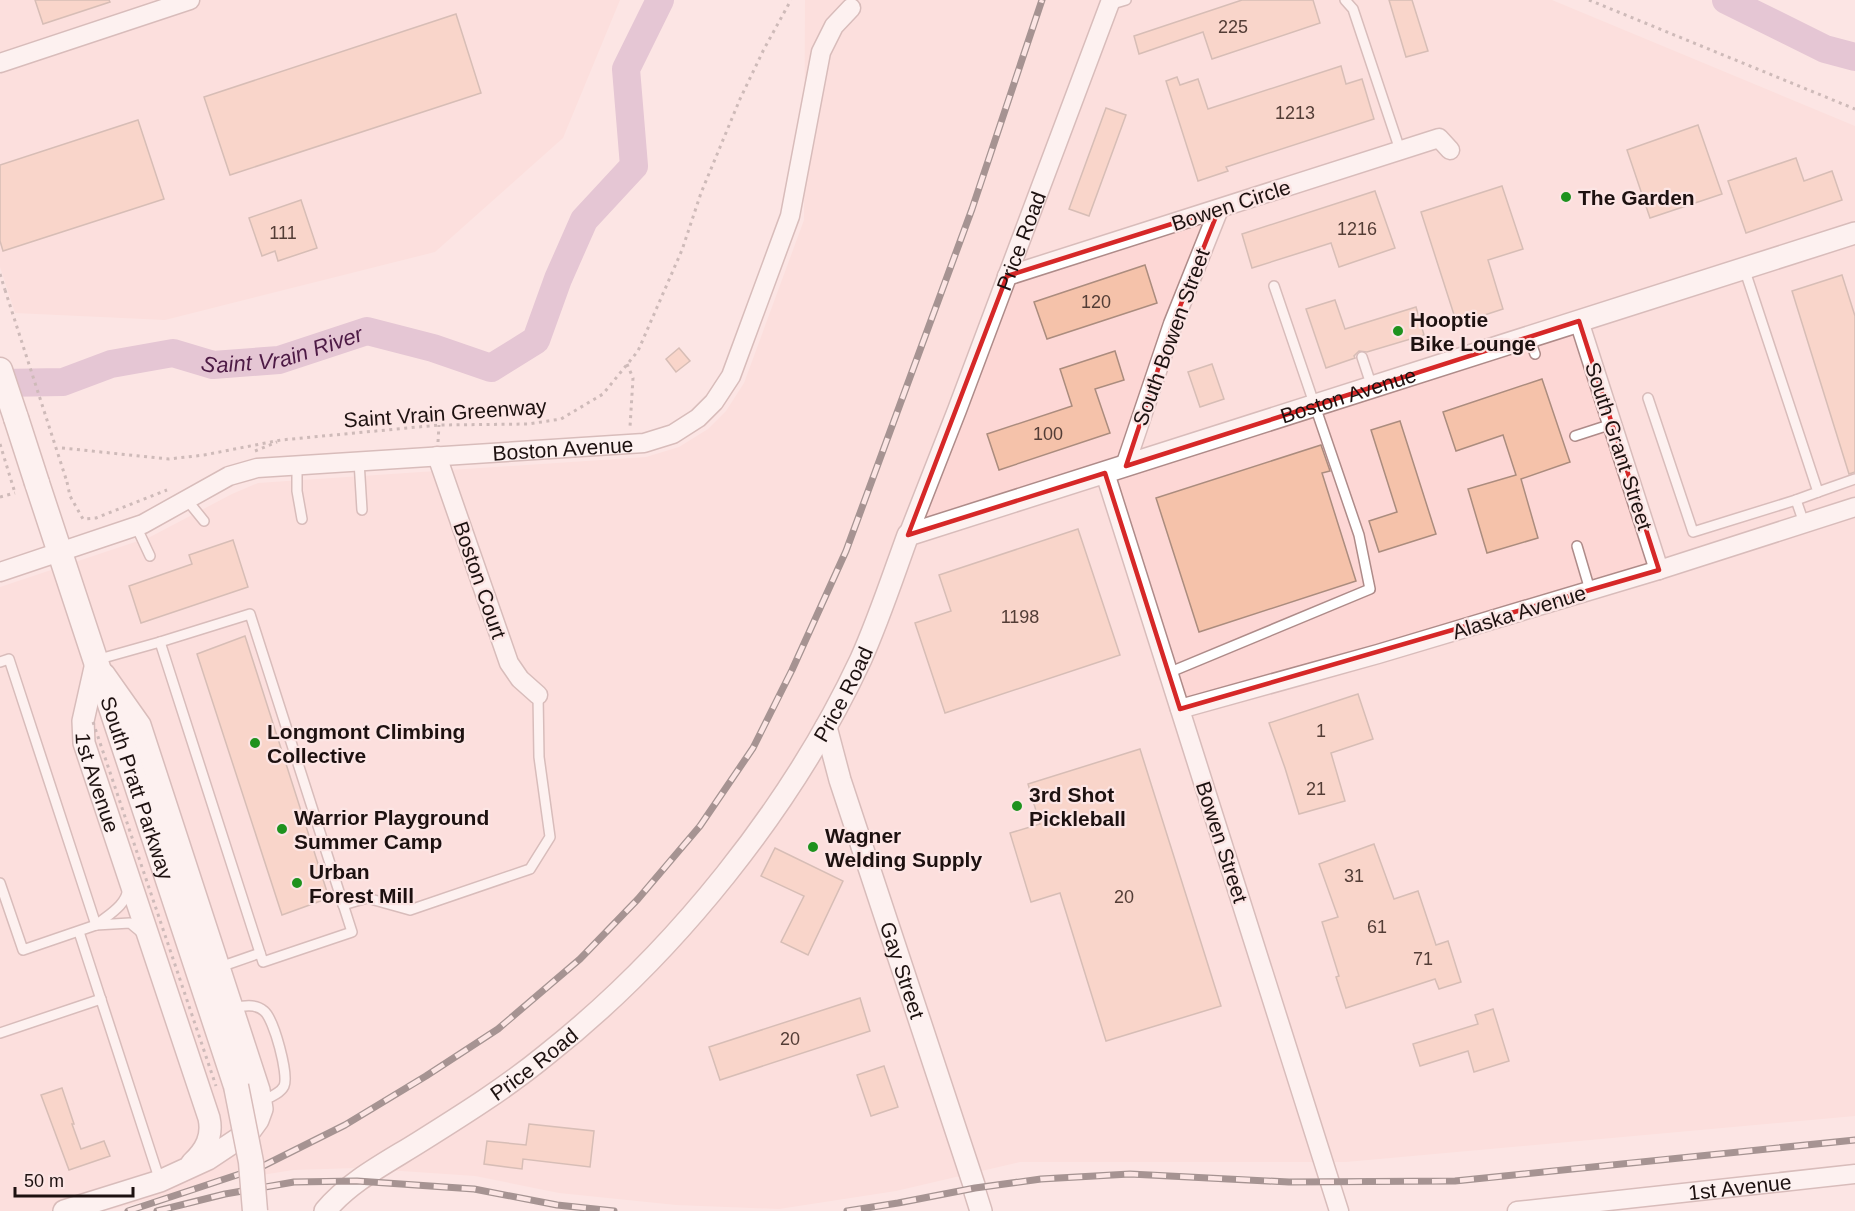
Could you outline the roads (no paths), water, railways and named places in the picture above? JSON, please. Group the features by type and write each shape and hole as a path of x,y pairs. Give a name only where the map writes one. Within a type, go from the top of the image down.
{"main road":[{"name":"South Pratt Parkway","path":"0,370 96,662 103,717 236,1086 251,1162 255,1211"}],"street":[{"path":"0,63 190,0"},
{"name":"Price Road","path":"325,1211 357,1181 481,1104 546,1056 585,1023 654,957 718,885 775,808 826,727 862,658 1007,276 1116,2"},
{"name":"Boston Avenue","path":"0,572 143,524 181,493 257,468 644,442 673,434 690,424 714,402 731,376 790,216 821,52 834,26 851,8"},
{"name":"Bowen Circle","path":"1007,276 1439,138 1450,150"},
{"name":"South Bowen Street","path":"1125,466 1173,324 1219,209"},
{"name":"Boston Avenue","path":"909,535 1372,387 1532,346 1579,321 1855,233"},
{"name":"South Grant Street","path":"1579,321 1659,570"},
{"name":"Boston Court","path":"437,456 509,663 520,679 538,694"},
{"name":"Bowen Street","path":"1105,473 1339,1211"},
{"name":"Alaska Avenue","path":"1180,709 1378,654 1659,570 1855,507"},
{"path":"96,662 140,725 259,1090 260,1102"},
{"name":"1st Avenue","path":"96,662 83,721 84,743 151,939 212,1130 207,1145 183,1172"},
{"name":"Gay Street","path":"826,727 840,780 981,1211"},
{"name":"1st Avenue","path":"64,1211 183,1172 250,1131 262,1109 260,1102"},
{"name":"1st Avenue","path":"1529,1210 1854,1177"}],"lane":[{"path":"1345,0 1353,9 1400,150"},
{"path":"1744,268 1818,492"},
{"path":"1168,673 1371,589 1359,536 1274,286"},
{"path":"1362,357 1372,387"},
{"path":"1648,398 1693,532 1855,479"},
{"path":"1575,436 1612,424"},
{"path":"359,461 362,510"},
{"path":"297,465 297,491 302,519"},
{"path":"181,493 204,521"},
{"path":"1796,500 1804,524"},
{"path":"136,526 150,556"},
{"path":"1577,546 1590,590"},
{"path":"96,662 160,642 250,614 352,932 263,962 160,642"},
{"path":"0,662 9,659 96,925"},
{"path":"343,905 367,898 410,910 530,869 550,837 538,757 538,694"},
{"path":"0,882 23,950 96,925 123,903 128,892 128,873"},
{"path":"96,925 130,923 151,939"},
{"path":"79,932 160,1181"},
{"path":"219,967 260,953"},
{"path":"0,1033 101,999"},
{"path":"232,1008 247,1005 264,1010 271,1020 285,1078 284,1087 260,1102"}],"waterway":[{"name":"Saint Vrain River","path":"0,383 63,382 111,364 173,353 213,365 279,360 367,331 433,348 491,368 536,340 558,279 584,220 634,166 626,69 660,0"},
{"name":"Saint Vrain River","path":"1726,0 1825,49 1855,57"}],"railway":[{"path":"128,1211 261,1167 345,1125 498,1029 580,959 638,899 700,826 753,748 792,670 846,551 972,209 1042,0"},
{"path":"847,1211 975,1188 1041,1179 1130,1174 1289,1182 1455,1181 1855,1140"},
{"path":"157,1211 225,1194 294,1182 357,1181 474,1189 557,1205 614,1211"}],"place":[{"name":"The Garden","path":"1566,197"},
{"name":"Hooptie Bike Lounge","path":"1398,331"},
{"name":"Longmont Climbing Collective","path":"255,743"},
{"name":"3rd Shot Pickleball","path":"1017,806"},
{"name":"Warrior Playground Summer Camp","path":"282,829"},
{"name":"Wagner Welding Supply","path":"813,847"},
{"name":"Urban Forest Mill","path":"297,883"}]}
